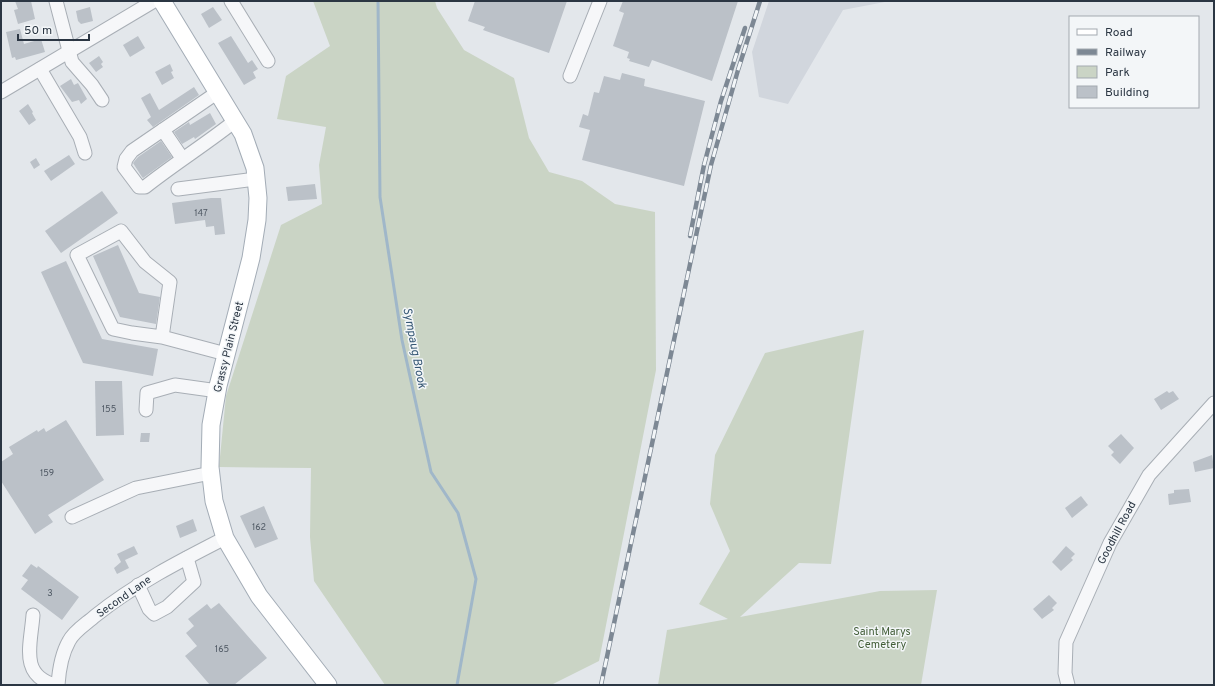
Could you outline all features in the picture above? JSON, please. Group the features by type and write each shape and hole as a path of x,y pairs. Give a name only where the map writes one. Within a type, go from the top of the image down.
{"main road":[{"name":"Grassy Plain Street","path":"163,2 243,134 255,168 258,198 257,220 251,258 226,354 211,425 211,473 214,501 225,538 259,596 328,685"}],"street":[{"path":"56,1 72,62 92,85 102,100"},
{"path":"231,1 268,61"},
{"path":"570,76 600,1"},
{"path":"1,92 70,51 163,2"},
{"path":"40,69 80,137 84,154"},
{"path":"218,92 132,151 126,159 124,167 139,187 145,187 182,158 210,140 235,121"},
{"path":"163,130 182,158"},
{"path":"178,189 256,179"},
{"path":"162,337 170,282 145,262 121,231 77,255 113,329 162,337 226,354"},
{"path":"146,410 147,394 176,385 218,391"},
{"name":"Goodhill Road","path":"1068,685 1065,673 1066,642 1110,543 1149,475 1214,403"},
{"path":"72,516 136,488 211,473"},
{"name":"Second Lane","path":"56,685 64,651 72,636 106,608 138,585 225,538"},
{"path":"138,585 149,609 154,614 167,607 194,582 187,558"},
{"path":"33,615 31,666 39,678 56,685"}],"shaded area":[{"path":"769,1 890,1 843,10 788,104 759,97 752,52"}],"green space":[{"path":"313,1 435,1 437,8 464,50 514,78 529,138 549,172 582,181 615,204 655,212 656,370 599,661 551,685 385,685 314,581 310,537 311,468 219,467 226,396 281,225 322,204 319,165 326,127 277,119 286,76 330,46"},
{"name":"Saint Marys Cemetery","path":"864,330 831,564 799,563 740,617 880,591 937,590 921,685 658,685 667,630 728,619 699,604 730,551 710,504 715,455 765,353"}],"building":[{"path":"15,1 31,1 35,19 18,24 14,10 18,9"},
{"path":"475,1 567,1 549,53 483,30 485,27 468,21"},
{"path":"623,1 738,1 712,81 652,60 649,67 629,61 630,59 627,58 629,52 613,46 624,13 619,11"},
{"path":"90,7 93,21 81,24 78,21 76,11"},
{"path":"213,7 222,20 209,28 201,14"},
{"path":"20,29 24,44 41,39 45,52 16,60 15,57 12,58 6,32"},
{"path":"138,36 145,48 130,57 123,45"},
{"path":"231,36 248,63 252,60 258,69 253,72 256,78 244,85 218,43"},
{"path":"99,56 103,62 101,64 103,67 96,72 89,63"},
{"path":"170,64 173,71 171,72 174,78 162,85 155,72"},
{"path":"622,73 645,79 644,86 705,101 684,186 582,160 590,130 579,127 583,114 588,116 594,92 599,93 604,76 620,80"},
{"path":"71,79 74,85 78,83 87,99 81,104 79,100 72,102 60,86"},
{"path":"194,87 199,95 153,127 147,120 151,117 141,98 150,93 159,110"},
{"path":"28,104 36,120 29,125 19,111"},
{"path":"210,113 216,124 195,139 194,137 182,144 174,132 189,122 190,125"},
{"path":"161,141 172,157 143,178 133,163 138,157"},
{"path":"69,155 75,164 51,181 44,171"},
{"path":"36,158 40,165 34,169 30,162"},
{"path":"315,184 317,199 288,201 286,187"},
{"path":"102,191 118,213 61,253 45,231"},
{"path":"221,198 225,234 215,235 214,226 206,227 205,220 175,224 172,203"},
{"path":"118,245 139,293 160,297 156,324 120,317 93,256"},
{"path":"66,261 102,339 158,349 153,376 83,363 41,272"},
{"path":"95,381 122,381 124,435 96,436"},
{"path":"1167,391 1169,393 1173,391 1179,399 1161,410 1154,399"},
{"path":"66,420 104,480 48,515 53,522 35,534 1,481 1,462 13,454 9,447 37,430 38,432 44,428 46,432"},
{"path":"141,433 150,433 149,442 140,442"},
{"path":"1121,434 1134,448 1120,464 1111,455 1114,452 1108,446"},
{"path":"1212,455 1214,468 1195,472 1193,462"},
{"path":"1189,489 1191,502 1169,505 1168,494 1174,493 1174,490"},
{"path":"1081,496 1088,505 1072,518 1065,508"},
{"path":"264,506 278,539 255,548 240,516"},
{"path":"193,519 197,531 180,538 176,526"},
{"path":"134,546 138,554 125,560 129,568 117,574 114,568 121,562 117,554"},
{"path":"1066,546 1075,554 1071,558 1073,560 1061,571 1052,562"},
{"path":"31,564 37,568 38,566 79,597 62,620 21,589 28,580 22,576"},
{"path":"1049,595 1057,603 1052,608 1054,610 1042,619 1033,609"},
{"path":"219,603 267,658 234,685 210,685 185,656 197,646 186,633 194,626 188,619 207,604 211,609"}],"waterway":[{"name":"Sympaug Brook","path":"378,1 380,197 402,340 431,472 458,513 476,579 457,685"}],"railway":[{"path":"601,685 711,165 738,70 760,1"},
{"path":"690,236 704,165 721,101 745,28"}]}
